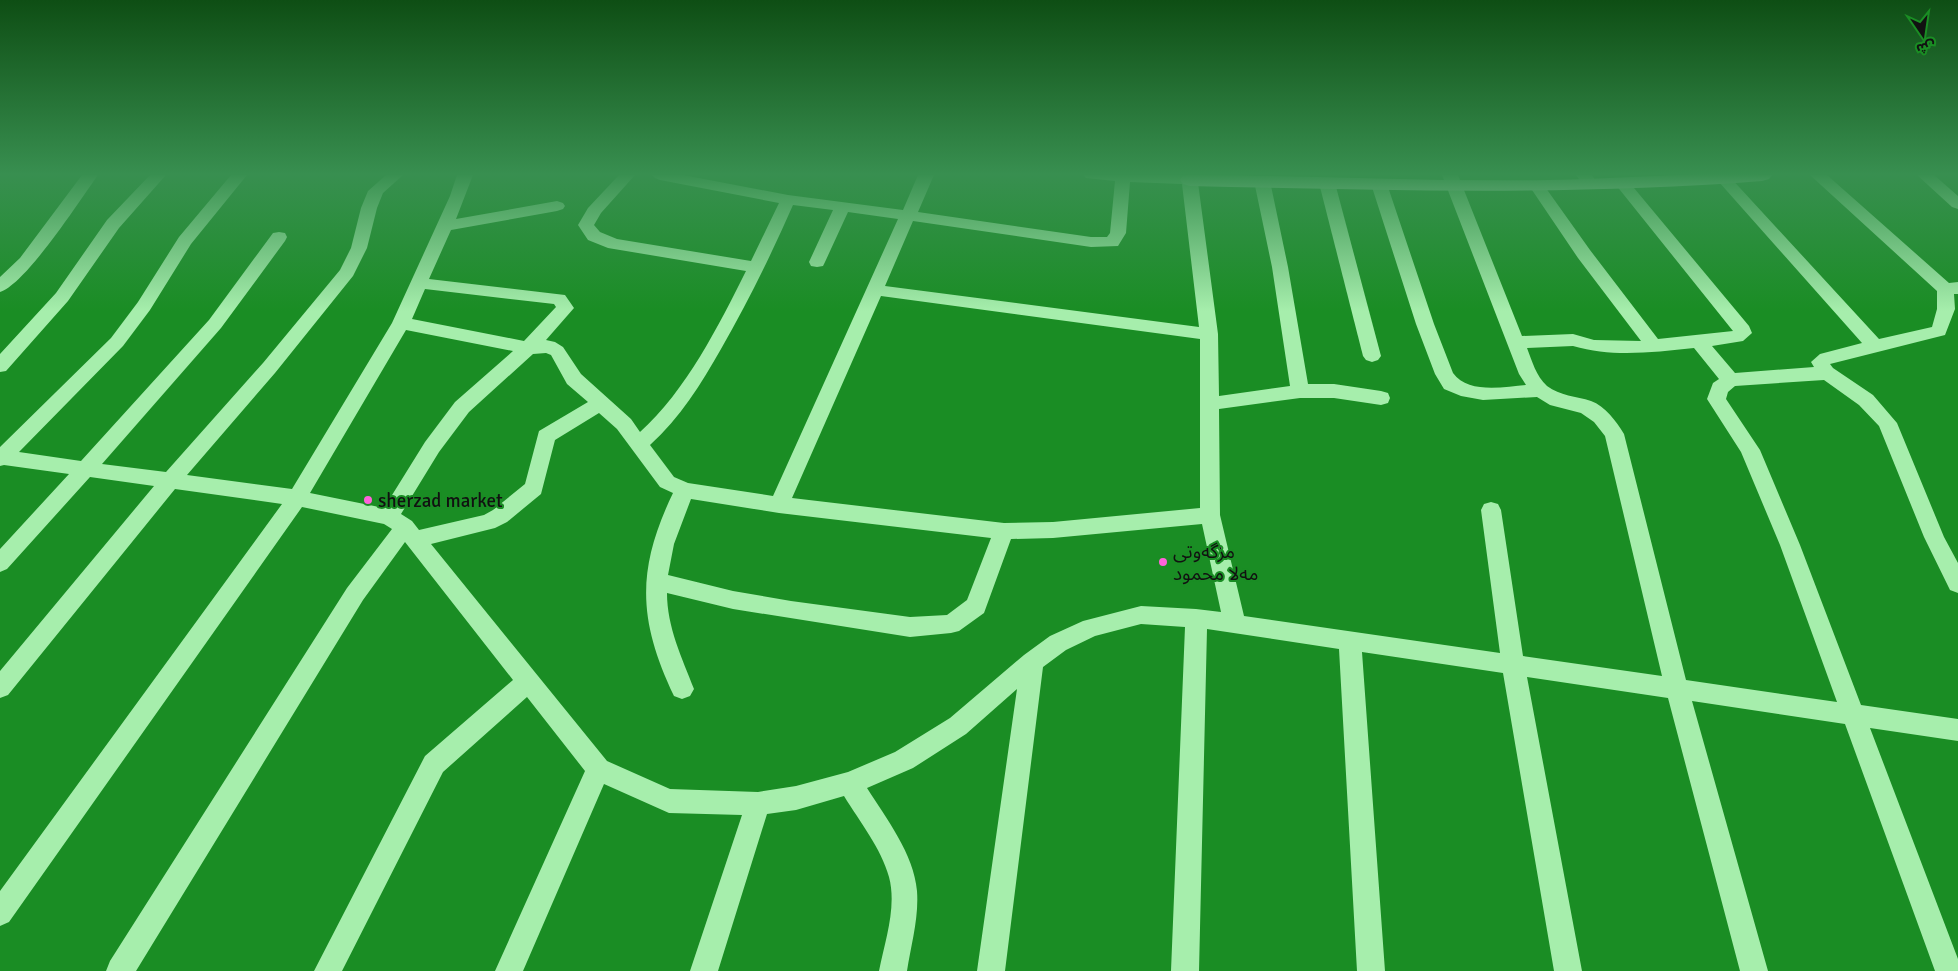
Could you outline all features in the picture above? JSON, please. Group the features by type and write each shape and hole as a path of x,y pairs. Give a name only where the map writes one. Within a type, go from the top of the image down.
{"street":[{"path":"0,286 26,262 57,220"},
{"path":"0,366 62,297 116,220"},
{"path":"0,458 89,372 116,342 144,306 185,241 202,220"},
{"path":"0,688 170,481 269,368 347,272 359,248 366,220"},
{"path":"0,913 297,498 402,323 447,220"},
{"path":"445,226 477,220"},
{"path":"589,220 586,225 594,236 614,244 758,267"},
{"path":"639,444 660,426 679,404 732,316 758,267 779,220"},
{"path":"817,262 836,220"},
{"path":"779,505 875,290 904,220"},
{"path":"942,220 1091,242 1112,242 1118,233 1119,220"},
{"path":"1195,220 1209,334 1210,515 1236,624"},
{"path":"1270,220 1280,267 1300,391"},
{"path":"1327,220 1372,356"},
{"path":"1391,220 1431,342 1448,383 1467,392 1481,394 1540,390"},
{"path":"1468,220 1528,374 1540,390 1558,400 1587,407 1601,417 1614,434 1678,689 1754,971"},
{"path":"1561,220 1654,346"},
{"path":"1516,342 1573,340 1609,348 1654,346 1737,337 1743,333 1740,326 1653,220"},
{"path":"1752,220 1876,347"},
{"path":"1871,220 1952,289 1952,310 1939,331 1826,358 1820,362 1827,373 1866,400 1887,423 1934,537 1958,584"},
{"path":"0,563 215,324 279,236"},
{"path":"120,971 355,594 403,528 432,448 462,407 492,378 528,348 565,308 559,299 419,283"},
{"path":"875,290 1209,334"},
{"path":"402,323 528,348 549,346 557,351 574,379 624,424 667,482 685,490 779,505 1004,531 1053,530 1210,515"},
{"path":"1698,340 1730,380"},
{"path":"1827,373 1730,380 1720,388 1716,399 1750,450 1790,545 1949,971"},
{"path":"1209,404 1300,391 1334,391 1381,398"},
{"path":"0,458 297,498 403,528 488,522 500,516 534,488 546,436 601,404"},
{"path":"682,689 666,645 656,601 666,532 685,490"},
{"path":"1490,510 1513,665 1568,971"},
{"path":"403,528 598,769 669,801 758,804 796,798 850,783 904,760 958,726 1032,662 1058,643 1091,628 1141,615 1196,618 1958,730"},
{"path":"658,582 749,603 791,610 910,627 951,624 976,606 1004,531"},
{"path":"1185,971 1196,618"},
{"path":"1350,640 1371,971"},
{"path":"991,971 1032,662"},
{"path":"328,971 434,764 528,682"},
{"path":"509,971 598,769"},
{"path":"850,783 899,866 904,915 893,971"},
{"path":"704,971 758,804"}],"place":[{"name":"sherzad market","path":"368,500"},
{"name":"مزگه‌وتی مه‌لا محمود","path":"1163,562"}]}
